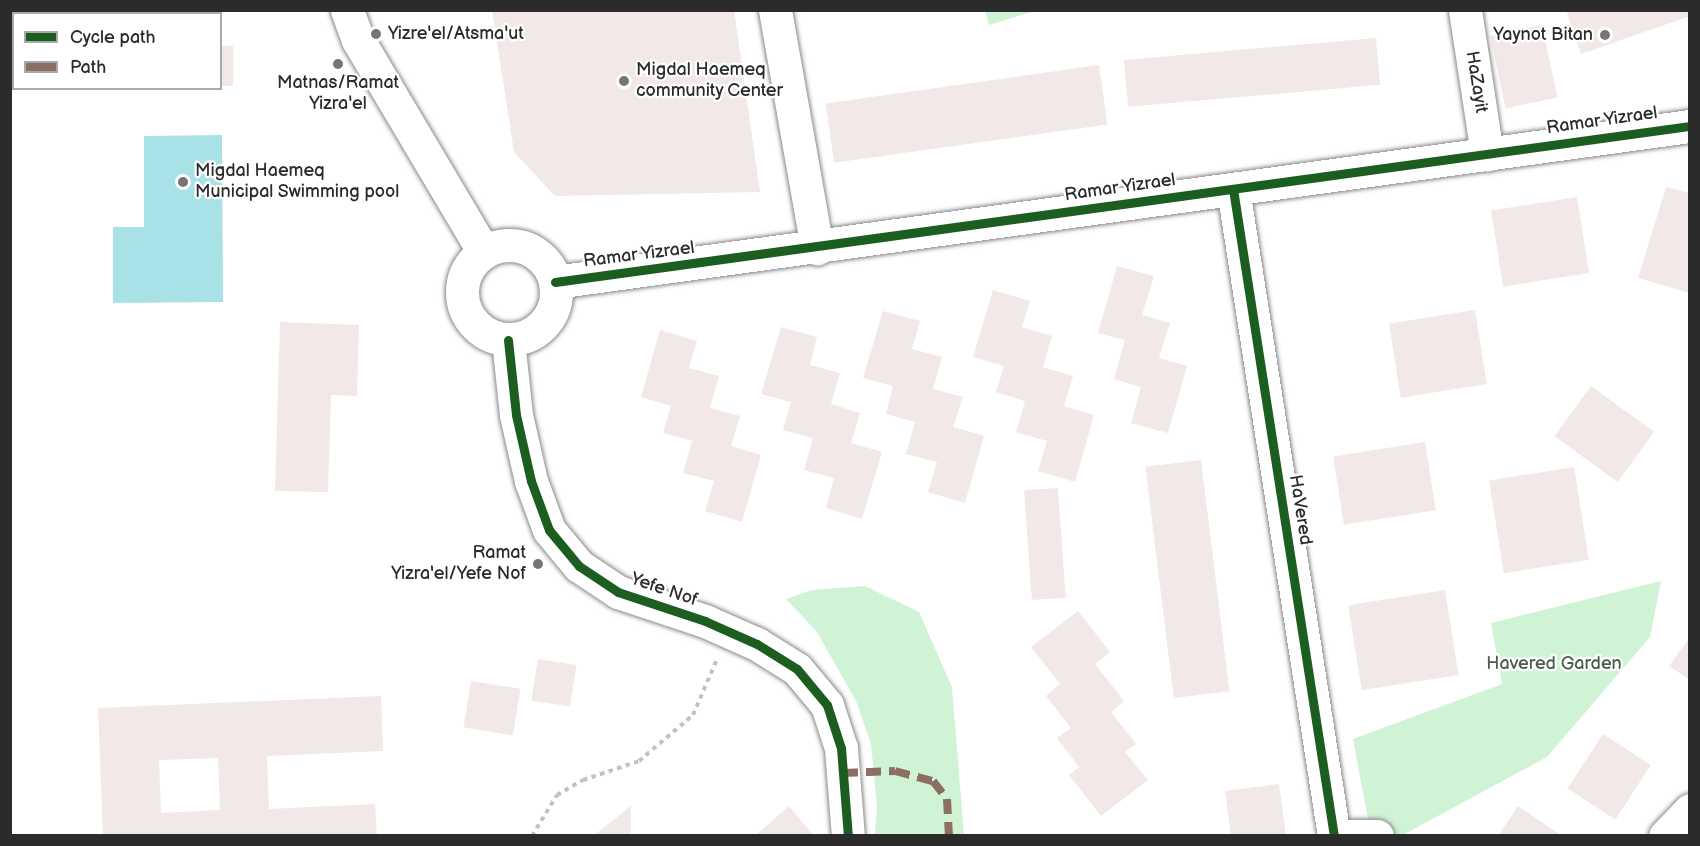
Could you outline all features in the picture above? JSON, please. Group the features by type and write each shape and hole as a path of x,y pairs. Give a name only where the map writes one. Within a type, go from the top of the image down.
{"street":[{"path":"347,10 358,40 484,252"},
{"path":"775,10 817,248"},
{"name":"HaZayit","path":"1465,10 1487,154"},
{"name":"Ramar Yizrael","path":"555,282 817,248 1689,126"},
{"name":"HaVered","path":"1233,189 1334,836"},
{"path":"508,245 533,251 543,259 555,282 556,299 545,322 525,337 508,340 480,330 462,305 464,275 484,252 508,245"},
{"name":"Yefe Nof","path":"508,340 516,416 531,481 549,531 579,566 618,592 726,630 797,669 827,705 841,748 848,836"},
{"path":"1665,836 1689,810"},
{"path":"1339,836 1377,836"}],"path":[{"path":"532,836 557,795 583,780 639,760 693,715 714,670 726,630"}],"green space":[{"path":"985,10 1035,10 1035,11 989,25"},
{"name":"Havered Garden","path":"1661,581 1650,637 1547,757 1403,835 1371,835 1353,739 1502,684 1491,623"},
{"path":"865,586 919,612 952,687 964,835 875,835 877,807 871,744 856,701 817,632 786,599 812,590"}],"water":[{"name":"Migdal Haemeq Municipal Swimming pool","path":"222,135 223,302 113,303 113,227 144,227 144,136"}],"building":[{"name":"Migdal Haemeq community Center","path":"492,10 734,10 760,192 555,196 514,152"},
{"name":"Yaynot Bitan","path":"1566,10 1690,10 1690,16 1581,54"},
{"path":"1542,25 1557,97 1506,108 1490,36"},
{"path":"1376,38 1380,85 1128,107 1124,60"},
{"path":"222,46 233,46 233,86 222,86"},
{"path":"1099,65 1107,124 834,163 826,103"},
{"path":"1666,187 1690,193 1690,293 1638,278"},
{"path":"1577,197 1589,273 1503,287 1491,211"},
{"path":"1117,266 1154,276 1142,315 1170,323 1159,358 1187,366 1168,433 1131,423 1141,387 1114,379 1125,340 1098,333"},
{"path":"993,290 1030,301 1022,327 1052,336 1043,367 1073,376 1064,406 1094,415 1075,482 1038,471 1047,441 1016,432 1025,401 996,392 1004,366 973,357"},
{"path":"1475,310 1487,384 1401,398 1389,324"},
{"path":"883,311 920,321 912,349 942,357 933,389 963,397 953,427 984,436 965,503 928,492 937,462 906,454 915,422 886,414 893,386 863,378"},
{"path":"280,322 359,325 357,396 331,395 328,492 275,491"},
{"path":"781,327 817,337 810,365 840,373 831,404 860,413 851,443 882,452 862,519 826,508 834,478 804,470 813,438 783,430 791,402 761,394"},
{"path":"660,330 697,341 689,368 719,376 710,408 740,416 731,446 761,455 742,522 705,511 714,481 683,473 692,441 663,433 671,406 641,397"},
{"path":"1591,386 1654,432 1618,482 1555,436"},
{"path":"1425,442 1436,510 1344,525 1333,457"},
{"path":"1201,460 1229,691 1174,698 1145,467"},
{"path":"1574,467 1589,560 1504,573 1489,480"},
{"path":"1058,488 1066,598 1032,600 1024,490"},
{"path":"1445,590 1458,675 1362,690 1348,605"},
{"path":"1078,611 1110,652 1095,664 1124,701 1111,712 1136,744 1125,752 1148,780 1101,816 1069,775 1079,767 1057,738 1071,728 1046,696 1060,684 1031,647"},
{"path":"1690,637 1690,680 1669,666"},
{"path":"538,659 577,665 570,707 531,700"},
{"path":"471,681 520,689 513,735 464,727"},
{"path":"381,696 383,751 267,756 269,809 375,804 377,836 103,836 98,708","holes":["218,758 220,810 161,813 159,760"]},
{"path":"1603,734 1651,765 1615,820 1568,789"},
{"path":"1279,784 1286,836 1231,836 1225,791"},
{"path":"631,806 631,836 593,836"},
{"path":"789,806 814,836 755,836"},
{"path":"1518,806 1562,836 1498,836"}],"marked path":[{"path":"843,773 895,771 933,781 947,799 949,836"}],"cycle path":[{"path":"555,282 1690,126"},
{"path":"1233,189 1334,836"},
{"path":"508,340 516,415 531,481 549,530 579,566 618,592 705,621 757,644 797,669 827,705 841,748 848,836"}],"place":[{"name":"Yizre'el/Atsma'ut","path":"376,34"},
{"name":"Yaynot Bitan","path":"1605,35"},
{"name":"Matnas/Ramat Yizra'el","path":"338,64"},
{"name":"Migdal Haemeq community Center","path":"624,81"},
{"name":"Migdal Haemeq Municipal Swimming pool","path":"183,182"},
{"name":"Ramat Yizra'el/Yefe Nof","path":"538,564"}]}
